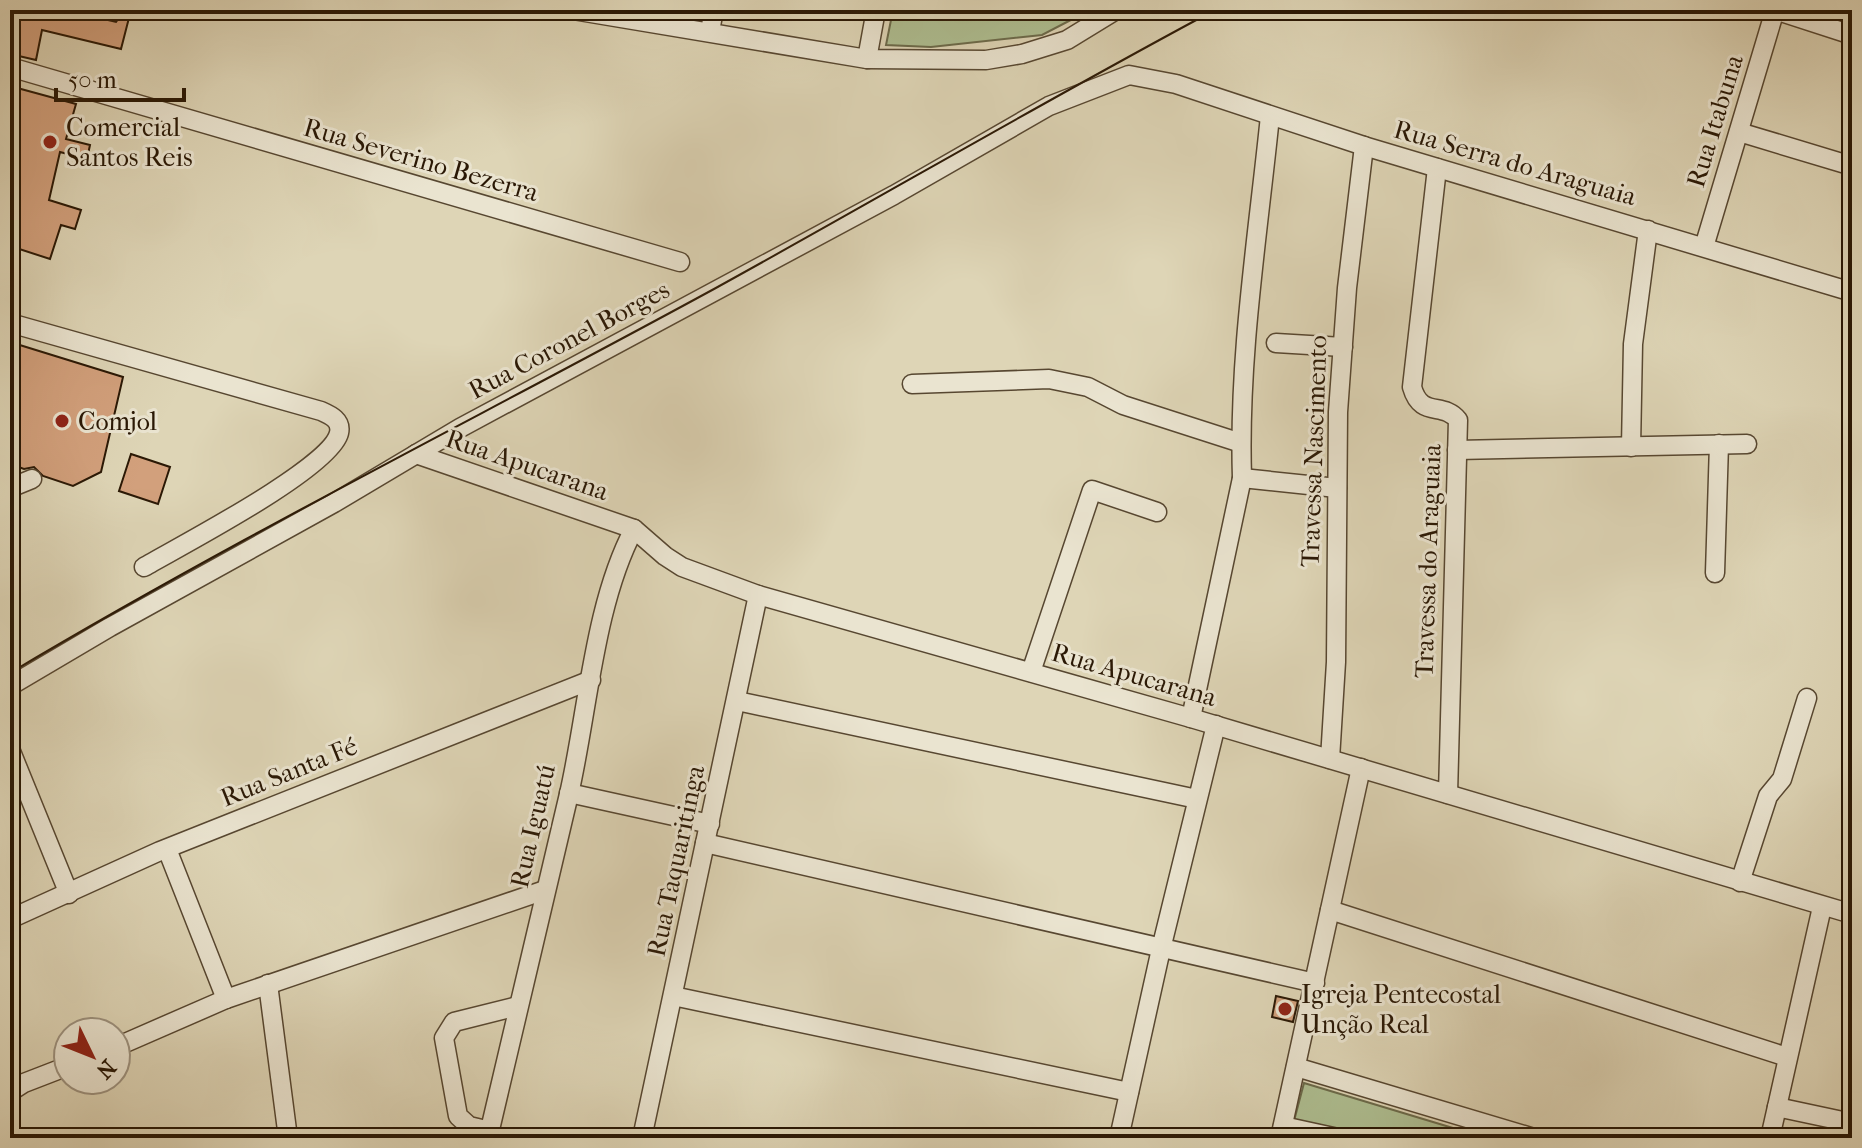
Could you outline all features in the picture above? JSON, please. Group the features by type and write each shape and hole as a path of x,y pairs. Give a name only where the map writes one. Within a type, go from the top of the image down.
{"street":[{"path":"573,10 867,59 986,60 1067,40 1116,10"},
{"path":"710,31 714,10"},
{"path":"867,59 876,10"},
{"path":"1775,10 1852,35"},
{"name":"Rua Itabuna","path":"1704,247 1775,10"},
{"name":"Rua Severino Bezerra","path":"10,67 680,262"},
{"name":"Rua Coronel Borges","path":"10,686 460,428 894,195 1049,106 1129,75 1166,81"},
{"name":"Rua Serra do Araguaia","path":"1166,81 1364,146 1852,292"},
{"path":"1191,718 1242,478 1246,345 1270,116"},
{"path":"1739,132 1852,166"},
{"name":"Travessa Nascimento","path":"1330,759 1336,662 1336,438 1364,146"},
{"name":"Travessa do Araguaia","path":"1437,168 1412,387 1420,404 1451,413 1458,420 1448,794"},
{"path":"1631,447 1633,344 1648,230"},
{"path":"10,323 321,411 339,424 339,433 327,450 286,484 144,567"},
{"path":"1276,343 1343,347"},
{"path":"912,384 1027,378 1069,382 1096,390 1123,405 1241,443"},
{"path":"1715,573 1719,444"},
{"path":"1457,450 1747,444"},
{"name":"Rua Apucarana","path":"416,454 634,529 682,567 758,595 1216,725 1852,914"},
{"path":"1242,478 1337,488"},
{"path":"10,488 32,479"},
{"path":"1031,672 1092,490 1157,512"},
{"name":"Rua Iguatú","path":"489,1134 569,793 609,589 634,529"},
{"name":"Rua Taquaritinga","path":"642,1138 758,595"},
{"name":"Rua Santa Fé","path":"10,919 167,849 591,680"},
{"path":"1740,882 1768,796 1782,779 1807,698"},
{"path":"737,701 1197,799"},
{"path":"1119,1138 1216,725"},
{"path":"10,749 69,894"},
{"path":"1338,1138 1282,1132 1361,768"},
{"path":"569,793 710,824"},
{"path":"705,843 1315,983"},
{"path":"167,849 226,999"},
{"path":"132,1040 226,999 545,890"},
{"path":"1770,1138 1822,907"},
{"path":"1330,910 1787,1057"},
{"path":"268,984 288,1138"},
{"path":"673,996 1129,1092"},
{"path":"489,1134 469,1126 458,1116 444,1038 454,1022 518,1006"},
{"path":"1296,1067 1534,1138"},
{"path":"10,1092 52,1072"},
{"path":"1777,1107 1852,1123"}],"green space":[{"path":"893,10 1090,10 1042,35 931,47 886,45"},
{"path":"1304,1083 1486,1138 1374,1138 1294,1121"}],"building":[{"path":"20,10 65,10 116,22 125,10 131,10 121,49 42,30 36,60 10,54 10,25 16,26"},
{"path":"10,86 76,104 66,139 90,145 87,159 60,152 49,200 81,210 75,229 61,225 50,259 10,246"},
{"name":"Comjol","path":"10,342 123,377 101,472 73,486 43,476 34,467 24,469 10,464"},
{"path":"131,454 170,467 158,504 119,491"},
{"name":"Igreja Pentecostal Unção Real","path":"1276,996 1298,1001 1293,1022 1272,1017"}],"tram line":[{"path":"10,673 184,573 714,289 1215,10"}],"place":[{"name":"Comercial Santos Reis","path":"50,142"},
{"name":"Comjol","path":"62,421"},
{"name":"Igreja Pentecostal Unção Real","path":"1285,1009"}]}
